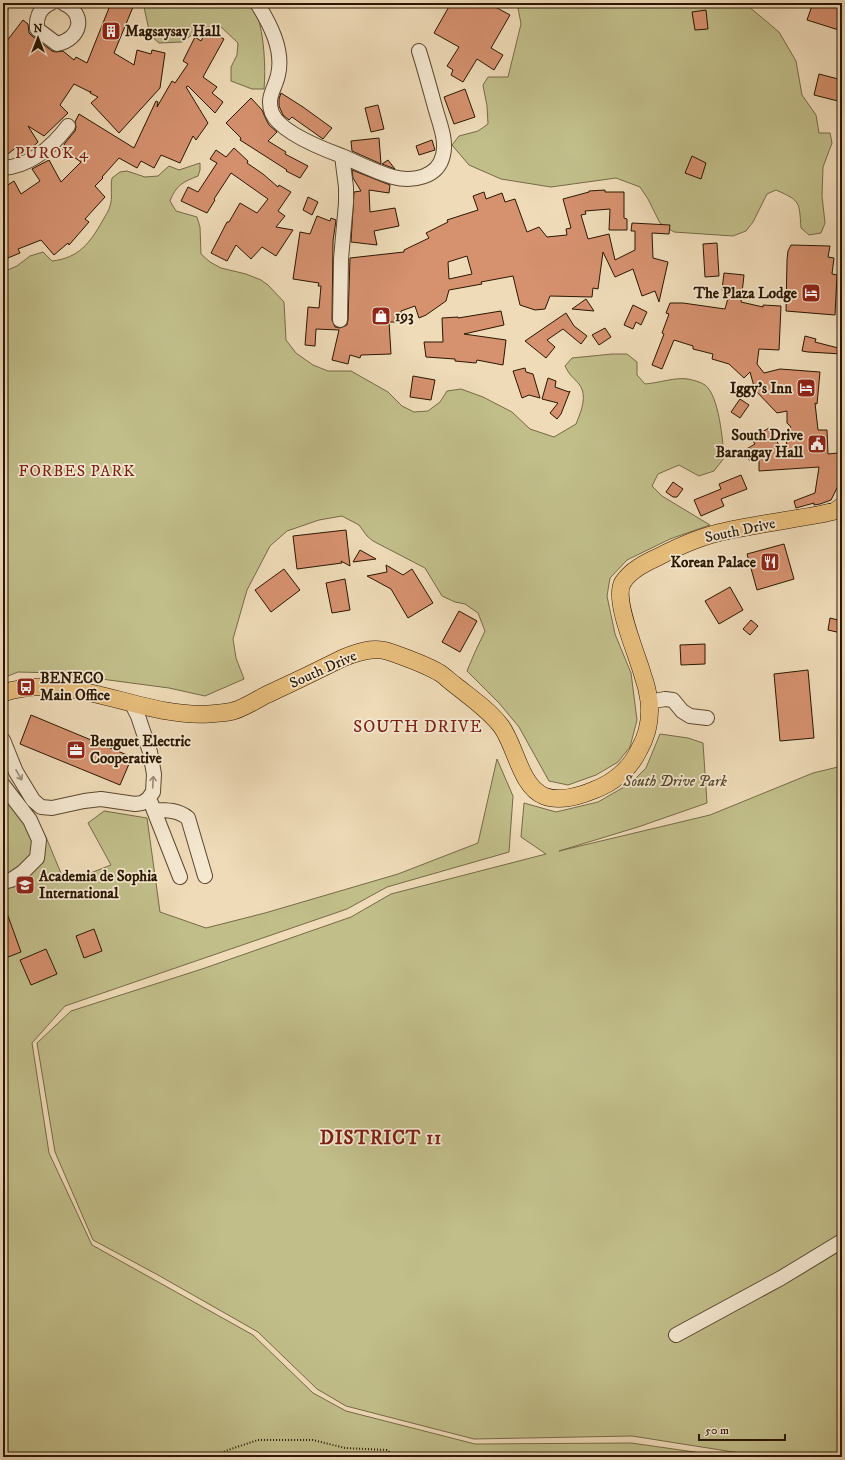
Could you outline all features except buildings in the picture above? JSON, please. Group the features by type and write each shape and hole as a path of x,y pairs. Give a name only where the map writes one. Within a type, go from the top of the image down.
{"main road":[{"name":"South Drive","path":"3,693 20,688 46,686 85,691 161,711 208,714 234,711 343,658 357,653 378,649 387,651 438,672 477,703 501,727 527,781 543,796 552,798 581,796 598,789 625,771 635,759 642,744 647,726 649,702 643,676 622,609 620,593 622,583 633,571 646,562 687,543 724,531 835,511 842,506"}],"street":[{"path":"52,3 45,6 39,12 36,20 37,29 57,44 65,42 72,37 77,30 78,21 76,13 69,4"},
{"path":"257,3 275,37 279,58 278,76 270,97 270,109 272,115 286,129 295,135 381,173 405,179 416,179 438,168 444,154 443,137 419,51"},
{"path":"3,168 13,167 34,159 58,139 68,126"},
{"path":"340,320 341,259 346,203 346,187 342,156"},
{"path":"649,702 665,699 673,700 682,711 690,716 707,718"},
{"path":"132,704 138,716 152,762 154,784 151,804 180,877"},
{"path":"3,740 16,772 33,800 41,807 52,808 101,798 135,804 151,804 182,813 188,818 205,876"},
{"path":"3,785 30,820 39,840 37,858 23,872 11,880 3,882"},
{"path":"676,1335 780,1278 842,1241"}],"path":[{"path":"3,36 6,36 6,11 13,3"},
{"path":"207,1457 214,1456 258,1440 290,1439 313,1440 345,1448 387,1450 395,1457"}],"green space":[{"path":"138,3 247,3 256,13 263,41 265,62 264,89 252,89 231,81 231,67 237,55 238,43 219,25 200,29 182,42 159,43 150,35 144,7"},
{"path":"507,3 748,3 748,6 779,32 796,61 802,95 816,115 819,133 830,133 832,143 823,167 822,196 825,223 821,233 809,235 801,228 800,213 797,203 790,197 776,190 767,194 753,222 746,231 733,236 674,232 660,223 640,187 616,178 551,187 501,179 469,165 452,145 459,136 478,131 488,124 487,106 483,85 488,77 508,77 521,24 518,8"},
{"path":"200,163 198,176 181,185 175,191 170,201 176,211 197,217 200,227 201,254 210,262 221,268 246,274 261,280 268,285 284,302 286,340 296,353 313,365 328,371 351,371 388,392 402,406 414,412 428,411 440,402 447,391 461,389 483,397 512,412 530,429 554,437 576,424 583,404 582,389 565,366 572,358 612,354 627,354 637,362 637,375 645,384 688,379 705,385 710,390 717,408 723,441 724,458 714,471 699,476 679,465 658,474 652,486 662,496 710,525 670,539 627,560 610,578 607,596 615,634 631,673 637,720 630,747 618,762 596,775 568,785 549,781 519,727 499,703 467,671 485,631 478,613 465,604 455,602 442,596 425,568 373,541 367,536 359,525 342,516 319,520 287,531 270,546 247,590 233,639 236,658 244,679 205,696 169,688 56,673 18,672 3,678 3,272 17,266 30,256 43,252 52,261 70,257 83,248 93,236 108,212 111,200 112,178 120,172 127,171 145,177 158,176 169,166 179,170"},
{"name":"South Drive Park","path":"660,734 688,738 703,743 707,803 638,827 559,851 710,815 813,773 842,766 842,1457 765,1457 632,1436 474,1439 346,1406 317,1389 258,1332 93,1240 55,1152 37,1043 71,1011 202,969 351,917 391,894 546,854 521,837 524,803 556,812 598,802 631,783 646,768"},
{"path":"497,759 513,796 509,852 387,887 347,909 65,1006 32,1043 49,1153 92,1245 253,1335 313,1393 346,1411 475,1444 631,1443 730,1457 3,1457 3,777 36,819 46,837 65,883 111,865 88,823 104,811 147,818 160,912 206,928 265,913 398,874 478,843"}],"place":[{"name":"Magsaysay Hall","path":"111,31"},
{"name":"The Plaza Lodge","path":"811,293"},
{"name":"193","path":"381,316"},
{"name":"Iggy's Inn","path":"806,388"},
{"name":"South Drive Barangay Hall","path":"817,444"},
{"name":"Korean Palace","path":"770,562"},
{"name":"BENECO Main Office","path":"26,687"},
{"name":"Benguet Electric Cooperative","path":"76,750"},
{"name":"Academia de Sophia International","path":"25,885"}],"district":[{"name":"PUROK 4","path":"52,152"},
{"name":"FORBES PARK","path":"77,470"},
{"name":"SOUTH DRIVE","path":"418,726"},
{"name":"DISTRICT 11","path":"381,1137"}]}
